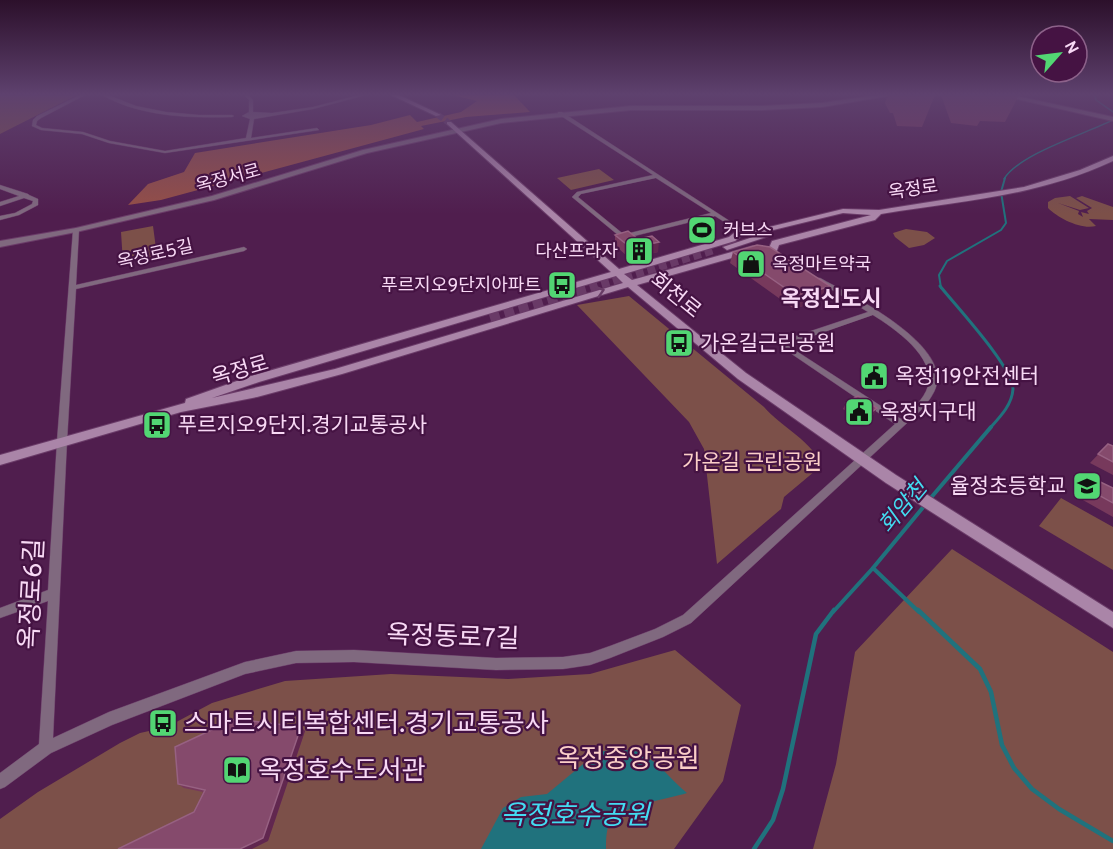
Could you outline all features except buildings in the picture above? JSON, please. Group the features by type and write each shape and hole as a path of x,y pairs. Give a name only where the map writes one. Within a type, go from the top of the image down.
{"main road":[{"name":"회천로","path":"462,135 617,273 742,376 891,479 1113,621"},
{"name":"옥정로","path":"714,250 879,212 1030,190 1070,178 1113,158"},
{"path":"174,410 238,385 732,239 843,211 879,212"},
{"path":"174,410 221,402 390,356 628,282 753,249 777,250 872,218 879,212"},
{"path":"732,239 742,231 757,232"},
{"path":"691,251 686,254 688,259 707,262"},
{"path":"514,303 527,306 529,309 526,314"},
{"name":"옥정로","path":"0,460 490,318"}],"street":[{"path":"88,135 110,142 159,152 180,151 282,135"},
{"path":"248,140 249,135"},
{"name":"옥정서로","path":"0,244 76,230 214,198 423,135"},
{"path":"593,135 742,231"},
{"path":"657,176 579,193 575,197 620,234 626,236 716,214"},
{"path":"0,187 36,200 35,205 24,211 0,218"},
{"path":"0,204 26,195"},
{"path":"62,441 76,230"},
{"name":"옥정로5길","path":"72,288 244,249"},
{"name":"옥정동로7길","path":"0,782 46,748 106,721 245,668 296,657 354,656 496,664 563,663 590,659 610,652 659,633 687,619 901,423 927,397 934,378 933,369 915,343 809,273"},
{"path":"872,313 781,344 901,423"},
{"name":"옥정로6길","path":"46,748 62,441"},
{"path":"0,613 53,594"}],"green space":[{"path":"599,169 614,180 571,190 557,178"},
{"path":"1070,196 1089,208 1080,210 1058,203 1079,211 1078,214 1083,217 1081,212 1089,214 1087,211 1092,208 1076,198 1082,196 1113,207 1113,220 1089,219 1096,226 1077,225 1058,216 1048,208 1048,202 1055,198"},
{"path":"153,226 157,256 123,263 121,232"},
{"path":"906,229 927,232 935,238 924,245 909,248 893,233"},
{"name":"가온길 근린공원","path":"629,296 805,442 821,466 784,497 781,509 717,564 704,449 689,422 577,305"},
{"path":"1061,498 1113,527 1113,570 1039,526"},
{"path":"952,549 1113,652 1113,849 813,849 836,764 855,652"},
{"name":"옥정중앙공원","path":"675,650 741,705 723,781 674,849 0,849 0,819 38,792 120,743 140,733 167,727 212,703 285,681 391,674 508,679 590,674"}],"shaded area":[{"path":"311,135 403,135 161,200 128,205 148,184 184,172 195,153"}],"water":[{"name":"옥정호수공원","path":"633,750 650,759 687,793 647,803 617,815 608,827 606,849 481,849 503,808 521,797 547,794 594,755 604,751"}],"waterway":[{"name":"회암천","path":"1004,179 1023,161 1078,135"},
{"name":"회암천","path":"941,287 939,275 947,261 1001,230 1006,223 1001,192 1005,178"},
{"name":"회암천","path":"941,287 994,352 1010,379 1013,389 1010,400 990,428"},
{"name":"회암천","path":"929,500 991,427"},
{"name":"회암천","path":"873,568 925,505"},
{"name":"회암천","path":"833,612 873,568"},
{"path":"873,568 919,612"},
{"name":"회암천","path":"754,849 773,820 783,789 816,634 834,610"},
{"path":"918,610 980,669 991,692 1002,745 1014,768 1032,789 1059,809 1113,841"}],"tunnel":[{"path":"590,288 714,250"},
{"path":"490,318 595,286"}],"place":[{"name":"커브스","path":"702,230"},
{"name":"다산프라자","path":"639,251"},
{"name":"옥정마트약국","path":"751,264"},
{"name":"푸르지오9단지아파트","path":"562,285"},
{"name":"가온길근린공원","path":"679,343"},
{"name":"옥정119안전센터","path":"874,376"},
{"name":"옥정지구대","path":"859,412"},
{"name":"푸르지오9단지.경기교통공사","path":"157,425"},
{"name":"율정초등학교","path":"1087,486"},
{"name":"스마트시티복합센터.경기교통공사","path":"163,723"},
{"name":"옥정호수도서관","path":"237,770"}],"district":[{"name":"옥정신도시","path":"831,298"}]}
